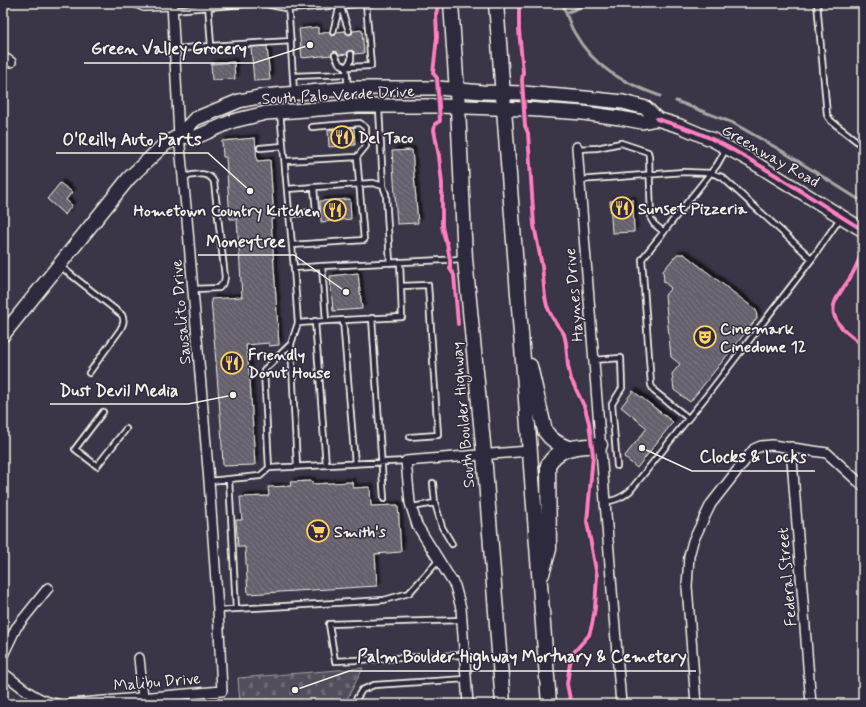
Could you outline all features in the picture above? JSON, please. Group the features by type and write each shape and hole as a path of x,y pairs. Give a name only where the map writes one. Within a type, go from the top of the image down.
{"main road":[{"name":"South Boulder Highway","path":"451,3 458,107 465,259 484,454 502,704"},
{"path":"496,3 549,704"},
{"path":"521,333 532,371 545,431 549,438 568,448"},
{"path":"540,584 549,549 548,465 552,458 568,448 600,445"}],"street":[{"path":"137,3 144,6 173,6"},
{"name":"Sausalito Drive","path":"173,6 178,136 183,177 209,481 222,690"},
{"name":"South Palo Verde Drive","path":"178,136 195,119 239,101 280,94 348,88 438,88 457,90"},
{"name":"Greenway Road","path":"457,90 570,96 623,102 646,108 657,119 700,134 748,158 841,216 862,226"},
{"path":"279,111 280,94"},
{"name":"South Palo Verde Drive","path":"178,136 196,137 233,121 279,111 358,106 458,107"},
{"name":"Greenway Road","path":"458,107 505,108 584,113 642,122 657,119"},
{"path":"5,330 129,178 165,144 178,136"},
{"name":"Haynes Drive","path":"577,148 621,704"},
{"path":"696,704 687,586 689,556 693,541 711,504 754,450 761,446 772,445 828,453 863,486"},
{"name":"Federal Street","path":"791,447 811,704"},
{"path":"468,704 461,608 455,586 417,525 412,508 406,461 530,451"},
{"path":"3,655 16,628 48,588"},
{"path":"139,658 143,697"},
{"path":"3,673 38,699 57,704"},
{"name":"Malibu Drive","path":"70,704 222,690"}],"lane":[{"path":"173,6 257,3"},
{"path":"262,3 289,9 372,3"},
{"path":"288,3 294,93"},
{"path":"335,55 339,63 346,67 371,66 366,3"},
{"path":"817,3 827,115 831,121 863,146"},
{"path":"208,5 211,46"},
{"path":"340,5 349,31"},
{"path":"333,32 340,5"},
{"path":"174,48 290,41"},
{"path":"348,88 346,67 351,60 351,54"},
{"path":"293,76 347,74"},
{"path":"379,106 382,186 386,194 390,262"},
{"path":"279,111 298,323 291,344 297,467"},
{"path":"292,245 364,240 357,157 366,146 366,128 360,123 312,127"},
{"path":"577,148 597,148 621,143 645,150 649,154 651,219 654,224 664,232"},
{"path":"260,148 283,146"},
{"path":"688,418 654,391 651,385 642,259 710,173 727,148"},
{"path":"284,161 357,157"},
{"path":"579,180 683,172 710,173 722,178 812,259"},
{"path":"183,177 206,174 212,178 214,182 225,277 224,282 219,288 193,289"},
{"path":"287,189 373,182 382,186"},
{"path":"289,214 316,212 314,187"},
{"path":"605,502 618,499 630,491 812,259 841,216"},
{"path":"294,268 465,259"},
{"path":"298,323 402,317 400,262"},
{"path":"58,265 124,318 123,326 89,373"},
{"path":"322,266 326,321"},
{"path":"401,286 428,285 438,435 410,437"},
{"path":"372,318 384,499"},
{"path":"343,320 355,464"},
{"path":"315,321 326,465"},
{"path":"269,468 264,370 291,344"},
{"path":"593,360 621,358 622,388 612,404 617,466"},
{"path":"103,412 75,449 97,466 126,430"},
{"path":"209,481 260,476 269,468 406,461"},
{"path":"229,479 236,609"},
{"path":"433,483 435,504 442,527 452,544"},
{"path":"412,508 435,504"},
{"path":"218,610 384,600 409,593 439,560"},
{"path":"462,620 329,624 335,661 464,655"},
{"path":"353,704 362,690 374,685 466,679"}],"green space":[{"path":"363,668 346,701 340,704 240,704 238,678"}],"building":[{"path":"318,27 318,34 329,32 332,36 337,32 345,31 349,35 352,34 353,31 362,30 364,53 355,54 351,50 347,54 339,55 335,51 331,55 302,58 299,29"},
{"path":"267,46 270,80 254,81 251,47"},
{"path":"234,62 235,79 212,80 211,64"},
{"name":"Del Taco","path":"354,127 355,145 329,147 328,130"},
{"path":"255,138 257,161 270,160 274,219 271,219 279,345 269,346 269,343 246,345 250,379 255,465 223,466 211,299 242,297 237,219 230,219 226,157 223,157 222,141"},
{"path":"412,150 418,223 397,224 392,151"},
{"path":"60,183 72,192 66,200 72,205 65,215 47,199"},
{"name":"Hometown Country Kitchen","path":"350,199 351,219 321,222 320,201"},
{"path":"633,200 634,232 612,233 610,201"},
{"name":"Cinemark Cinedome 12","path":"677,254 684,254 756,310 757,318 690,402 674,390 672,374 680,364 671,357 665,295 671,288 664,282 663,271"},
{"path":"358,273 362,309 333,311 330,276"},
{"path":"633,391 673,422 637,468 624,457 647,428 621,407"},
{"name":"Smith's","path":"312,481 312,484 352,482 353,488 370,487 371,506 398,505 401,552 375,554 377,586 248,594 245,547 238,547 236,520 242,520 240,497 269,496 268,487 291,486 290,482"}],"waterway":[{"path":"562,3 574,32 582,45 600,64 621,79 660,96"},
{"path":"566,13 590,3"},
{"path":"676,101 733,123 782,151 858,199"}],"cycle path":[{"path":"437,3 437,37 433,73 437,78 440,121 435,124 434,130 442,184 442,226 447,243 450,269 454,275 458,324"},
{"path":"519,3 519,30 523,72 522,80 525,126 528,133 534,225 542,266 545,297 552,317 564,334 571,379 585,408 589,423 593,455 587,522 597,576 595,608 589,635 574,652 570,663 567,684 571,704"},
{"path":"657,119 686,128 733,150 863,230"},
{"path":"863,250 852,275 836,299 833,309 834,315 841,327 863,345"}],"place":[{"name":"Green Valley Grocery","path":"310,45"},
{"name":"Del Taco","path":"342,137"},
{"name":"O'Reilly Auto Parts","path":"250,191"},
{"name":"Sunset Pizzeria","path":"622,208"},
{"name":"Hometown Country Kitchen","path":"335,210"},
{"name":"Moneytree","path":"346,292"},
{"name":"Cinemark Cinedome 12","path":"705,337"},
{"name":"Friendly Donut House","path":"232,363"},
{"name":"Dust Devil Media","path":"233,395"},
{"name":"Clocks & Locks","path":"642,448"},
{"name":"Smith's","path":"318,531"},
{"name":"Palm Boulder Highway Mortuary & Cemetery","path":"295,690"}]}
